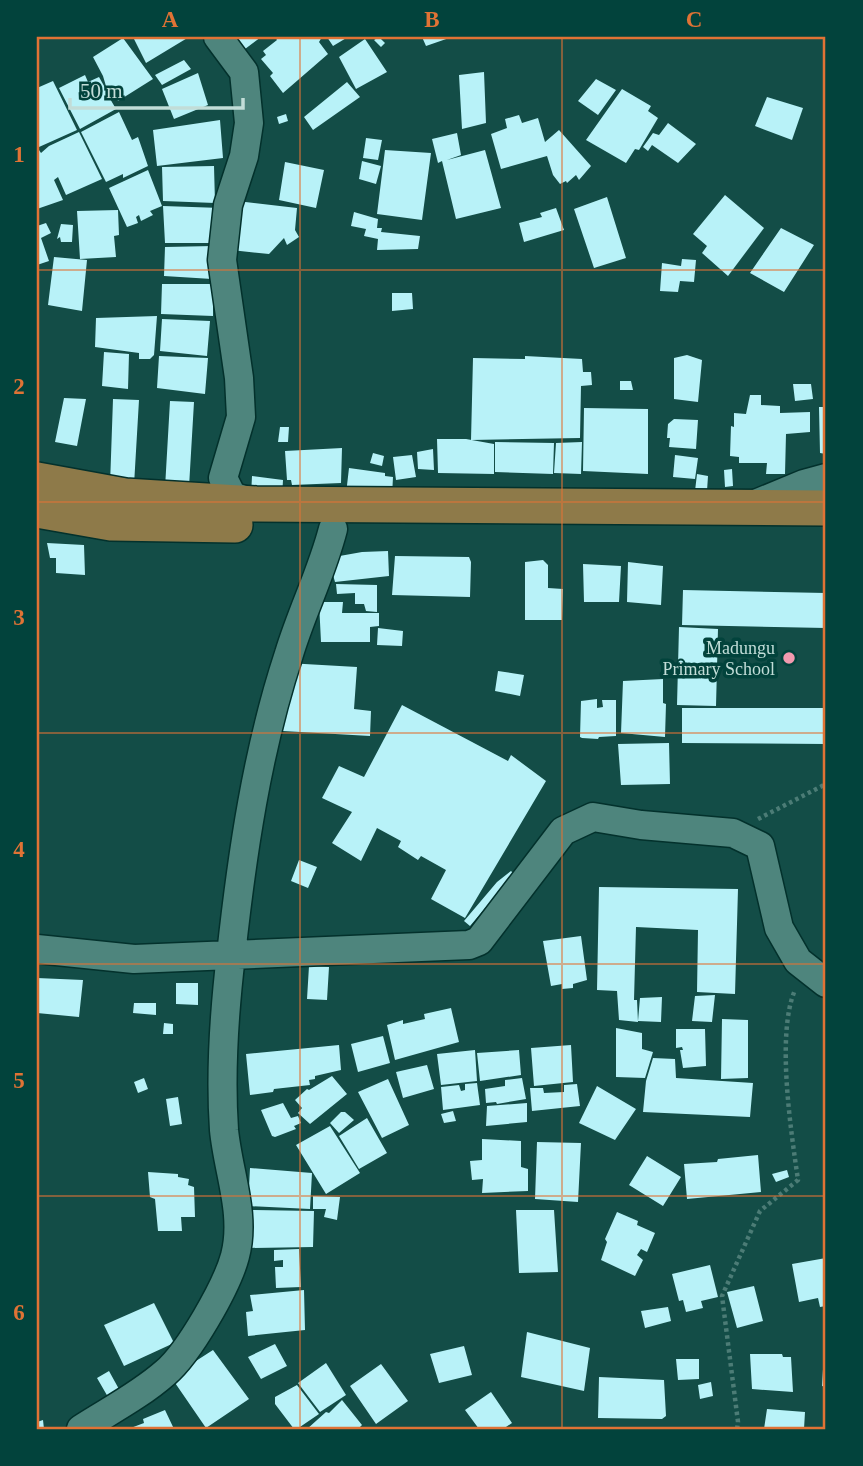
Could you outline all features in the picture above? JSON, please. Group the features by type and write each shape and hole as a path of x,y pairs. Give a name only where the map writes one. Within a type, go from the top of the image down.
{"main road":[{"path":"37,480 125,496 256,505 826,508"},
{"path":"37,510 111,523 333,529 826,532"}],"street":[{"path":"218,37 244,72 249,123 244,156 228,205 222,260 239,377 241,417 223,478 232,496 256,505"},
{"path":"747,507 826,478"},
{"path":"81,1429 166,1373 188,1347 224,1284 235,1257 240,1229 225,1133 222,1064 231,955 265,736 289,650 325,561 333,529"},
{"path":"37,949 134,959 469,945 479,941 564,831 593,817 641,825 733,833 760,846 779,928 798,961 819,977"}],"path":[{"path":"733,833 826,784"},
{"path":"737,1429 722,1296 760,1211 798,1180 789,1119 786,1024 789,1002 796,988 819,977"}],"building":[{"path":"133,37 189,37 146,63"},
{"path":"235,37 261,37 245,49"},
{"path":"275,37 322,37 319,42 328,54 283,93 270,76 273,73 261,59 266,55 263,51 277,40"},
{"path":"327,37 348,37 333,46"},
{"path":"379,37 385,43 381,47 374,40"},
{"path":"422,37 452,37 426,46"},
{"path":"123,38 153,79 118,101 113,91 109,97 116,109 80,129 59,88 85,75 88,82 99,77 108,93 93,57"},
{"path":"365,39 387,72 356,89 339,57"},
{"path":"184,60 191,69 162,85 155,75"},
{"path":"484,72 486,123 462,129 459,75"},
{"path":"198,73 208,105 174,119 162,89"},
{"path":"596,79 616,90 598,115 578,101"},
{"path":"53,81 77,130 39,147 37,88"},
{"path":"347,82 360,97 313,130 304,117"},
{"path":"622,89 651,106 648,111 658,118 639,150 635,149 626,163 586,140"},
{"path":"767,97 803,108 792,140 755,126"},
{"path":"119,112 132,140 138,137 148,166 123,178 123,174 106,182 81,132"},
{"path":"286,114 288,121 279,124 277,117"},
{"path":"519,115 522,123 538,118 545,142 559,130 591,166 579,180 576,175 567,183 566,181 560,184 553,175 547,156 501,169 491,134 507,128 505,119"},
{"path":"220,120 223,158 157,166 153,130"},
{"path":"668,123 696,144 678,163 652,145 648,151 643,147 653,133 659,135"},
{"path":"79,132 102,179 66,195 58,177 54,180 63,200 37,209 37,151 41,153 49,146"},
{"path":"457,133 461,155 447,160 485,150 501,208 456,219 442,161 438,163 432,139"},
{"path":"366,138 382,140 378,160 363,158"},
{"path":"385,150 431,153 422,220 377,214"},
{"path":"362,161 381,166 376,184 359,179"},
{"path":"285,162 324,170 316,208 279,200"},
{"path":"214,166 215,203 163,201 162,167"},
{"path":"148,170 162,206 150,211 153,215 141,221 139,215 136,217 138,223 127,227 109,188"},
{"path":"725,195 764,228 728,276 702,253 707,246 693,234"},
{"path":"607,197 626,258 594,268 574,209"},
{"path":"237,201 297,208 295,230 299,237 287,245 284,238 269,254 231,250"},
{"path":"163,206 221,208 221,243 165,243"},
{"path":"556,208 564,230 524,242 519,223 542,217 540,213"},
{"path":"118,210 119,235 114,236 116,257 80,259 77,211"},
{"path":"354,212 378,219 377,228 382,228 381,232 420,236 418,249 377,250 378,239 364,236 366,229 351,226"},
{"path":"46,223 51,233 41,238 49,261 37,265 37,226"},
{"path":"61,224 73,225 72,242 61,242 60,237 57,239"},
{"path":"781,228 814,245 784,292 750,273"},
{"path":"213,246 212,279 164,276 165,247"},
{"path":"54,257 87,260 82,311 48,305"},
{"path":"682,259 696,260 694,282 680,281 678,292 660,291 662,263 681,266"},
{"path":"162,284 213,284 213,316 161,314"},
{"path":"392,293 412,293 413,309 392,311"},
{"path":"157,316 154,355 150,359 139,359 139,353 95,347 96,318"},
{"path":"162,319 210,321 207,356 160,351"},
{"path":"104,352 129,354 128,389 102,386"},
{"path":"687,355 702,360 698,402 674,399 674,358"},
{"path":"159,356 208,358 205,394 157,388"},
{"path":"525,356 582,359 583,372 591,372 592,385 581,386 580,438 471,440 473,358 525,359"},
{"path":"620,381 631,381 633,390 620,390"},
{"path":"793,384 811,384 813,399 795,401"},
{"path":"750,395 761,395 761,405 780,406 780,413 810,412 810,432 786,434 785,474 766,474 767,463 739,463 739,457 730,456 734,413 746,414"},
{"path":"64,398 86,399 77,446 55,442"},
{"path":"113,399 139,400 134,485 110,485"},
{"path":"170,401 194,402 189,487 165,488"},
{"path":"819,407 826,407 826,454 820,453"},
{"path":"584,408 648,409 648,474 583,471"},
{"path":"674,419 698,420 696,449 669,447 668,424"},
{"path":"280,427 289,427 288,442 278,442"},
{"path":"437,439 466,439 494,444 494,474 438,473"},
{"path":"495,442 554,443 553,474 495,472"},
{"path":"582,442 581,474 554,473 556,443"},
{"path":"342,448 341,483 292,485 291,480 287,480 285,451"},
{"path":"433,449 434,470 418,469 417,452"},
{"path":"373,453 384,456 382,466 370,463"},
{"path":"412,455 416,477 396,480 393,457"},
{"path":"675,455 698,458 695,479 673,477"},
{"path":"349,468 385,473 385,476 393,477 392,496 346,494"},
{"path":"732,469 733,486 725,487 724,470"},
{"path":"697,474 708,476 707,491 695,491"},
{"path":"252,476 283,480 282,498 251,496"},
{"path":"47,543 84,545 85,575 56,573 56,558 50,558"},
{"path":"388,551 389,576 335,582 330,564 334,557"},
{"path":"395,556 469,557 470,597 392,595"},
{"path":"543,560 548,565 548,588 563,589 562,620 525,620 525,562"},
{"path":"628,562 663,566 661,605 627,602"},
{"path":"583,564 621,566 619,602 584,602"},
{"path":"336,584 377,585 377,612 366,611 364,604 355,604 355,593 337,594"},
{"path":"683,590 826,593 826,628 682,625"},
{"path":"319,602 343,602 342,613 379,613 379,626 370,627 370,642 321,642"},
{"path":"679,627 718,629 716,706 677,705"},
{"path":"378,628 403,631 402,646 377,645"},
{"path":"287,663 357,667 354,709 371,711 370,736 283,731"},
{"path":"498,671 524,675 520,696 495,691"},
{"path":"663,679 663,703 666,704 665,737 621,733 623,681"},
{"path":"597,699 597,708 603,707 602,700 616,700 616,736 582,738 581,701"},
{"path":"402,705 508,761 511,755 546,781 465,918 431,899 446,870 421,856 418,860 398,847 401,841 377,828 361,861 332,843 352,812 322,798 339,766 364,777"},
{"path":"682,708 826,708 826,744 682,743"},
{"path":"669,743 670,784 621,785 618,744"},
{"path":"299,860 317,867 308,888 291,881"},
{"path":"511,871 514,874 470,926 464,921 497,882"},
{"path":"599,887 738,889 735,994 697,992 698,930 636,927 634,1000 637,1000 638,1022 619,1020 617,991 597,990"},
{"path":"581,936 587,980 573,984 573,988 562,989 562,984 551,986 543,941"},
{"path":"309,966 329,967 327,1000 307,999"},
{"path":"37,978 83,980 79,1017 37,1013"},
{"path":"176,983 198,983 198,1005 176,1004"},
{"path":"715,995 712,1022 692,1021 695,996"},
{"path":"662,997 661,1022 638,1021 640,998"},
{"path":"134,1003 156,1003 156,1015 133,1013"},
{"path":"451,1008 459,1042 395,1060 387,1025 403,1020 403,1024 425,1019 424,1014"},
{"path":"722,1019 748,1020 748,1078 721,1079"},
{"path":"164,1023 173,1024 173,1034 163,1034"},
{"path":"616,1028 642,1033 642,1049 653,1052 645,1078 616,1077"},
{"path":"676,1029 705,1029 706,1066 683,1068 680,1050 683,1050 682,1047 676,1048"},
{"path":"383,1036 390,1063 358,1072 351,1044"},
{"path":"339,1045 341,1070 315,1076 315,1079 309,1080 310,1085 250,1095 246,1054"},
{"path":"571,1045 573,1082 534,1086 531,1048"},
{"path":"475,1050 477,1081 441,1085 437,1054"},
{"path":"519,1050 521,1075 480,1081 477,1053"},
{"path":"653,1058 675,1059 676,1078 753,1083 750,1117 643,1112 646,1081"},
{"path":"427,1065 434,1089 403,1098 396,1072"},
{"path":"332,1076 347,1094 310,1124 298,1113 302,1108 295,1100 307,1089"},
{"path":"144,1078 148,1089 138,1093 134,1082"},
{"path":"522,1078 526,1099 486,1103 485,1089 505,1086 505,1080"},
{"path":"388,1079 409,1125 382,1138 358,1092"},
{"path":"477,1083 480,1105 443,1110 441,1087 459,1085 461,1091 465,1090 465,1084"},
{"path":"577,1084 580,1106 532,1111 530,1088 543,1088 544,1093 564,1092 564,1085"},
{"path":"597,1086 636,1109 615,1140 579,1123"},
{"path":"178,1097 182,1124 170,1126 166,1099"},
{"path":"283,1103 291,1118 298,1116 301,1123 294,1126 296,1129 275,1137 272,1136 261,1110"},
{"path":"527,1103 527,1122 486,1126 487,1106"},
{"path":"453,1111 456,1121 444,1123 441,1114"},
{"path":"341,1112 354,1120 339,1133 330,1123"},
{"path":"367,1118 387,1153 359,1169 339,1136"},
{"path":"330,1126 360,1173 326,1194 296,1145"},
{"path":"482,1139 521,1141 521,1167 528,1169 528,1191 482,1193 483,1179 472,1180 470,1161 482,1160"},
{"path":"537,1142 581,1143 578,1202 535,1199"},
{"path":"758,1155 761,1192 687,1199 684,1164"},
{"path":"647,1156 681,1177 663,1206 629,1185"},
{"path":"250,1168 312,1173 310,1209 248,1206"},
{"path":"787,1170 789,1177 776,1182 772,1174"},
{"path":"148,1172 178,1174 178,1177 189,1179 188,1185 194,1187 195,1217 181,1217 182,1231 158,1231 155,1199 150,1197"},
{"path":"313,1196 340,1197 337,1220 324,1217 326,1209 313,1209"},
{"path":"248,1210 314,1211 313,1247 247,1248"},
{"path":"516,1210 554,1210 558,1272 519,1273"},
{"path":"617,1212 638,1221 637,1225 655,1233 647,1252 641,1249 637,1255 643,1260 635,1276 601,1260 607,1242 605,1239"},
{"path":"299,1249 301,1287 276,1288 275,1267 283,1267 283,1260 274,1261 274,1250"},
{"path":"826,1258 826,1306 820,1307 818,1298 799,1302 792,1264"},
{"path":"710,1265 718,1297 701,1301 703,1308 686,1312 683,1300 679,1301 672,1274"},
{"path":"754,1286 763,1321 737,1328 727,1292"},
{"path":"304,1290 305,1330 248,1336 246,1312 253,1311 250,1295"},
{"path":"154,1303 174,1343 124,1366 104,1325"},
{"path":"668,1307 671,1321 645,1328 641,1311"},
{"path":"527,1332 590,1348 584,1391 521,1377"},
{"path":"275,1344 287,1366 261,1379 248,1357"},
{"path":"464,1346 472,1375 439,1383 430,1354"},
{"path":"213,1350 249,1399 206,1428 171,1377"},
{"path":"826,1352 826,1387 822,1386"},
{"path":"750,1354 782,1354 783,1357 791,1357 793,1392 752,1389"},
{"path":"676,1359 699,1359 699,1379 678,1380"},
{"path":"326,1363 346,1395 320,1412 298,1383"},
{"path":"381,1364 408,1401 376,1424 350,1386"},
{"path":"109,1371 120,1391 108,1397 97,1378"},
{"path":"599,1377 664,1380 666,1416 662,1419 598,1418"},
{"path":"711,1382 713,1396 700,1399 698,1385"},
{"path":"297,1385 319,1414 294,1429 275,1404 275,1397"},
{"path":"491,1392 512,1423 503,1429 479,1429 465,1410"},
{"path":"342,1400 362,1425 358,1429 307,1429 326,1412 329,1413"},
{"path":"767,1409 805,1412 804,1429 764,1429"},
{"path":"165,1410 174,1429 128,1429 144,1423 143,1419"},
{"path":"43,1420 44,1429 37,1429 37,1422"}],"place":[{"name":"Madungu Primary School","path":"789,658"}]}
